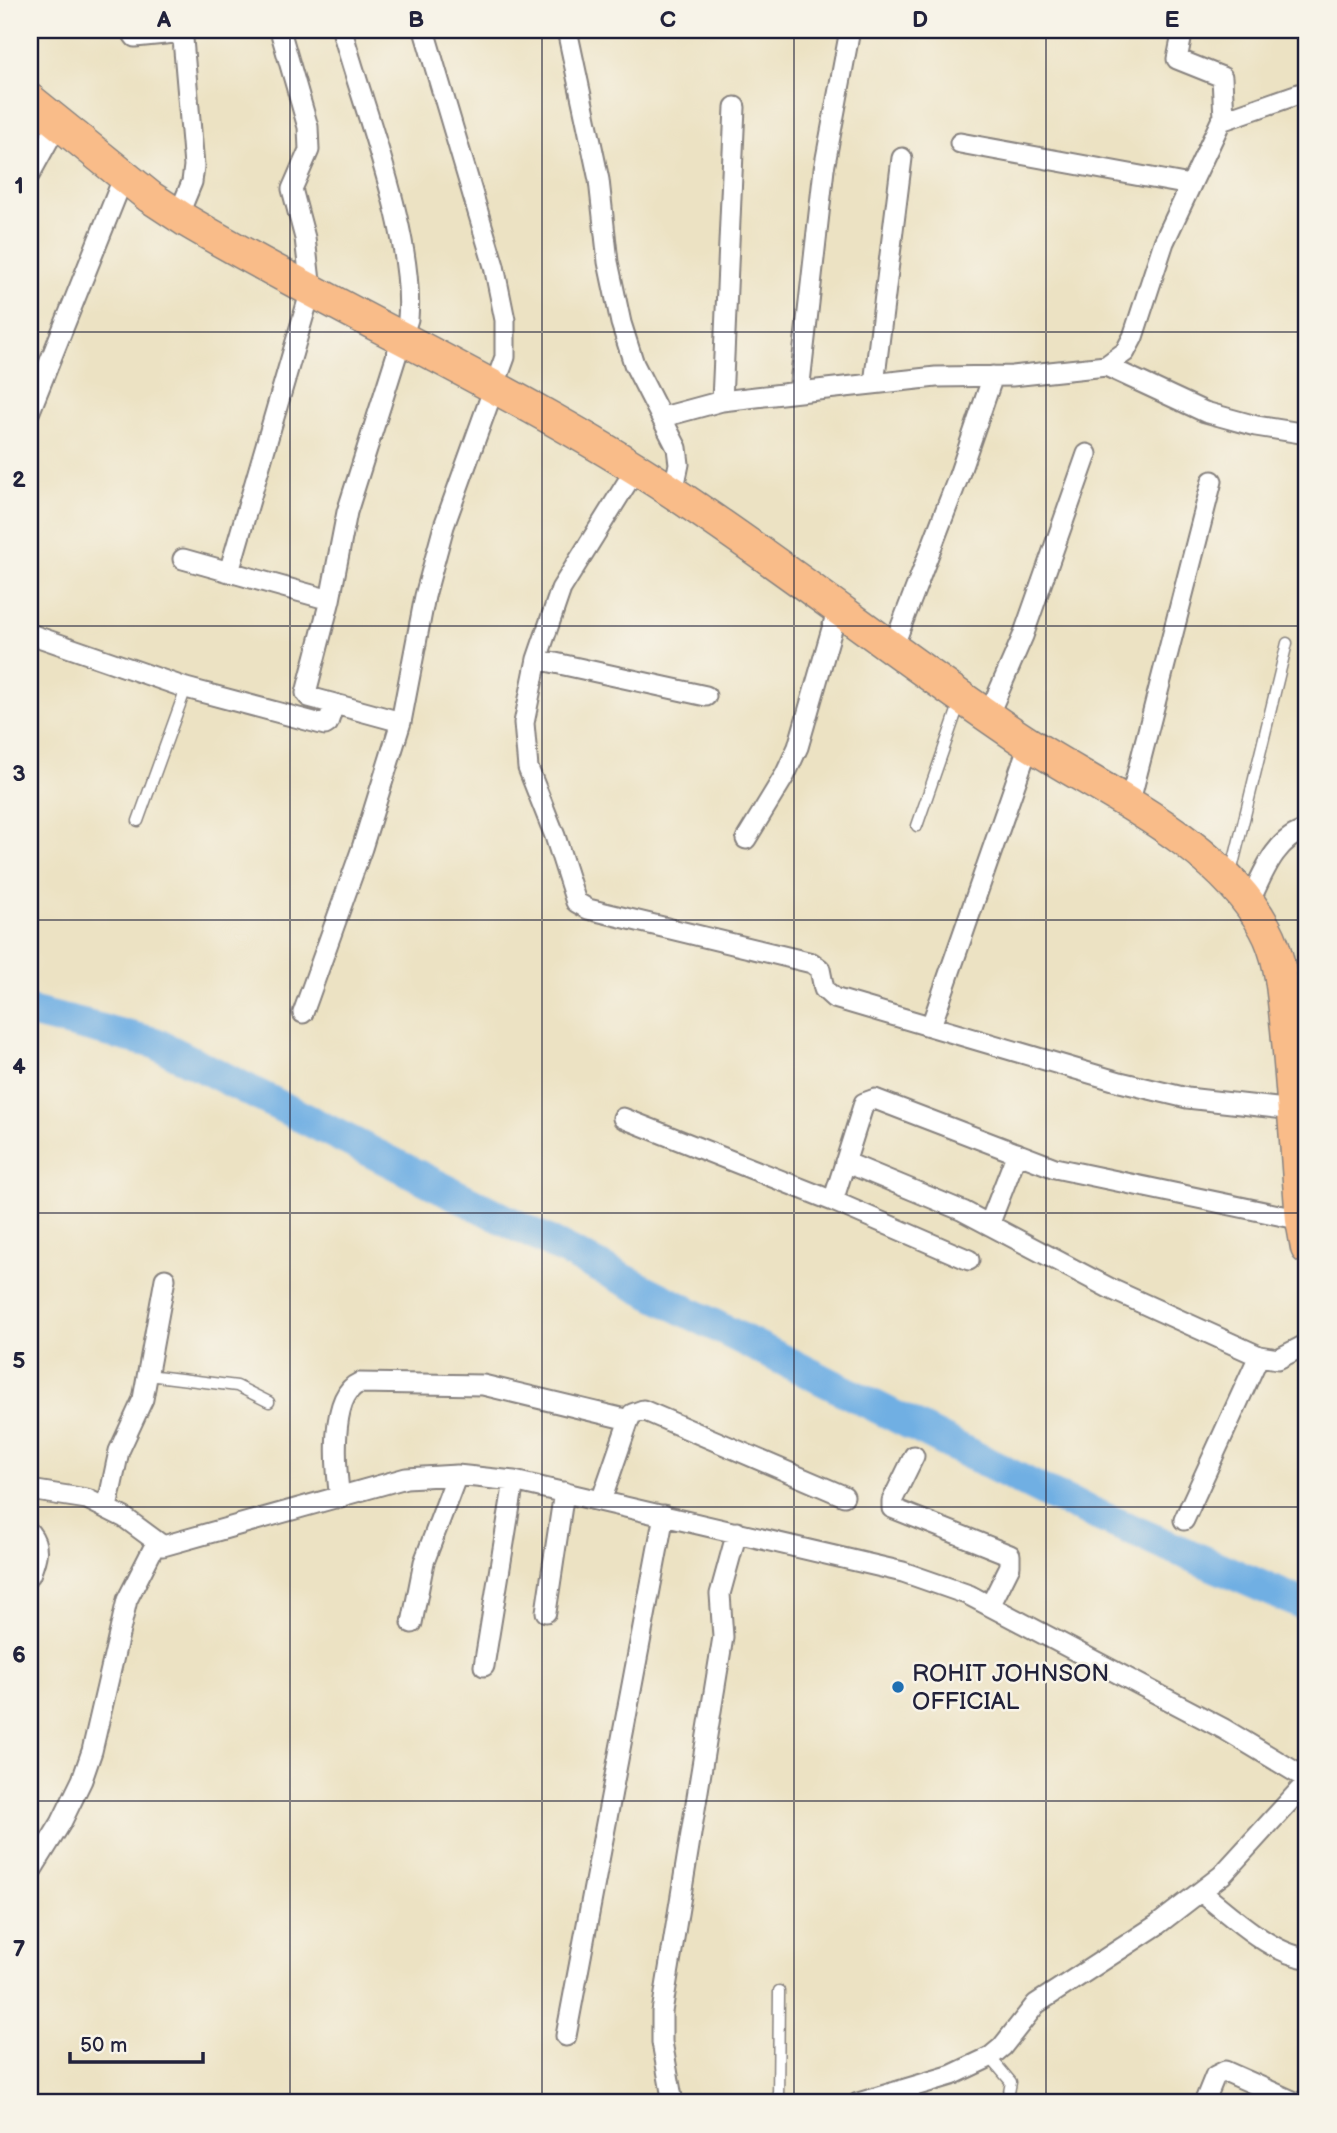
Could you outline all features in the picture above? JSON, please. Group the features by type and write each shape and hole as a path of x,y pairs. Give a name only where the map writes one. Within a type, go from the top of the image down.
{"main road":[{"path":"30,100 178,216 493,388 673,493 838,608 961,699 1194,849 1239,892 1267,930 1276,955 1305,1234"}],"street":[{"path":"130,30 135,37 175,33 183,39 194,166 178,216"},
{"path":"229,572 311,290 304,238 292,189 309,149 308,127 280,30"},
{"path":"342,30 394,210 410,303 402,338 347,512 330,600 306,693 309,697 401,722"},
{"path":"303,1013 362,848 401,722 431,573 448,514 505,357 506,341 500,294 424,30"},
{"path":"567,30 599,180 608,262 621,323 634,364 677,448 679,464 673,493"},
{"path":"799,392 824,169 850,30"},
{"path":"663,417 722,401 799,392 936,377 1089,370 1106,366 1125,352 1133,337 1164,242 1224,118 1222,77 1177,59 1183,30"},
{"path":"1224,118 1262,109 1307,91"},
{"path":"722,401 735,107"},
{"path":"30,174 58,123"},
{"path":"960,143 1190,185"},
{"path":"874,384 902,158"},
{"path":"30,411 124,176"},
{"path":"1106,366 1205,412 1256,426 1307,434"},
{"path":"892,650 958,478 993,376"},
{"path":"988,716 1023,636 1087,454"},
{"path":"635,470 561,589 537,659 527,704 524,748 528,768 555,836 576,902 588,909 812,963 820,969 824,989 834,998 1120,1082 1187,1098 1294,1110"},
{"path":"1129,805 1212,481"},
{"path":"183,559 330,600"},
{"path":"746,839 792,762 838,608"},
{"path":"30,634 186,688 325,725 334,704"},
{"path":"537,659 706,696"},
{"path":"931,1026 1029,744"},
{"path":"1239,892 1267,865 1289,837 1307,830"},
{"path":"833,1201 864,1103 871,1099 1055,1168 1305,1234"},
{"path":"623,1118 833,1201 970,1260"},
{"path":"989,1225 1017,1153"},
{"path":"845,1162 928,1195 1111,1289 1259,1356 1278,1359 1307,1344"},
{"path":"107,1508 119,1451 140,1410 165,1279"},
{"path":"1184,1520 1259,1356"},
{"path":"340,1498 337,1462 342,1401 346,1391 359,1383 483,1385 629,1420"},
{"path":"601,1501 629,1420 636,1412 648,1411 844,1496"},
{"path":"914,1456 892,1501 892,1508 1010,1555 1010,1566 990,1606"},
{"path":"30,1490 66,1494 107,1508 125,1518 156,1544 171,1545 407,1478 457,1475 514,1480 903,1572 990,1606 1224,1728 1307,1780 1243,1856 1157,1925 1036,2004 1002,2047 990,2057 952,2075 858,2103"},
{"path":"412,1623 424,1562 457,1475"},
{"path":"484,1666 514,1480"},
{"path":"546,1612 564,1492"},
{"path":"565,2036 664,1515"},
{"path":"673,2103 662,2042 662,2012 723,1637 720,1594 737,1532"},
{"path":"30,1533 37,1548 30,1575"},
{"path":"30,1873 61,1823 82,1780 92,1751 127,1601 156,1544"},
{"path":"1201,1892 1252,1932 1298,1957 1307,1958"},
{"path":"1204,2103 1215,2076 1225,2071 1297,2103"}],"lane":[{"path":"1239,892 1286,643"},
{"path":"138,821 186,688"},
{"path":"917,826 961,699"},
{"path":"148,1375 237,1386 269,1402"},
{"path":"778,2103 779,1991"},
{"path":"990,2057 1011,2082 1007,2103"}],"waterway":[{"path":"30,1012 155,1043 1049,1494 1307,1606"}],"place":[{"name":"ROHIT JOHNSON OFFICIAL","path":"898,1687"}]}
